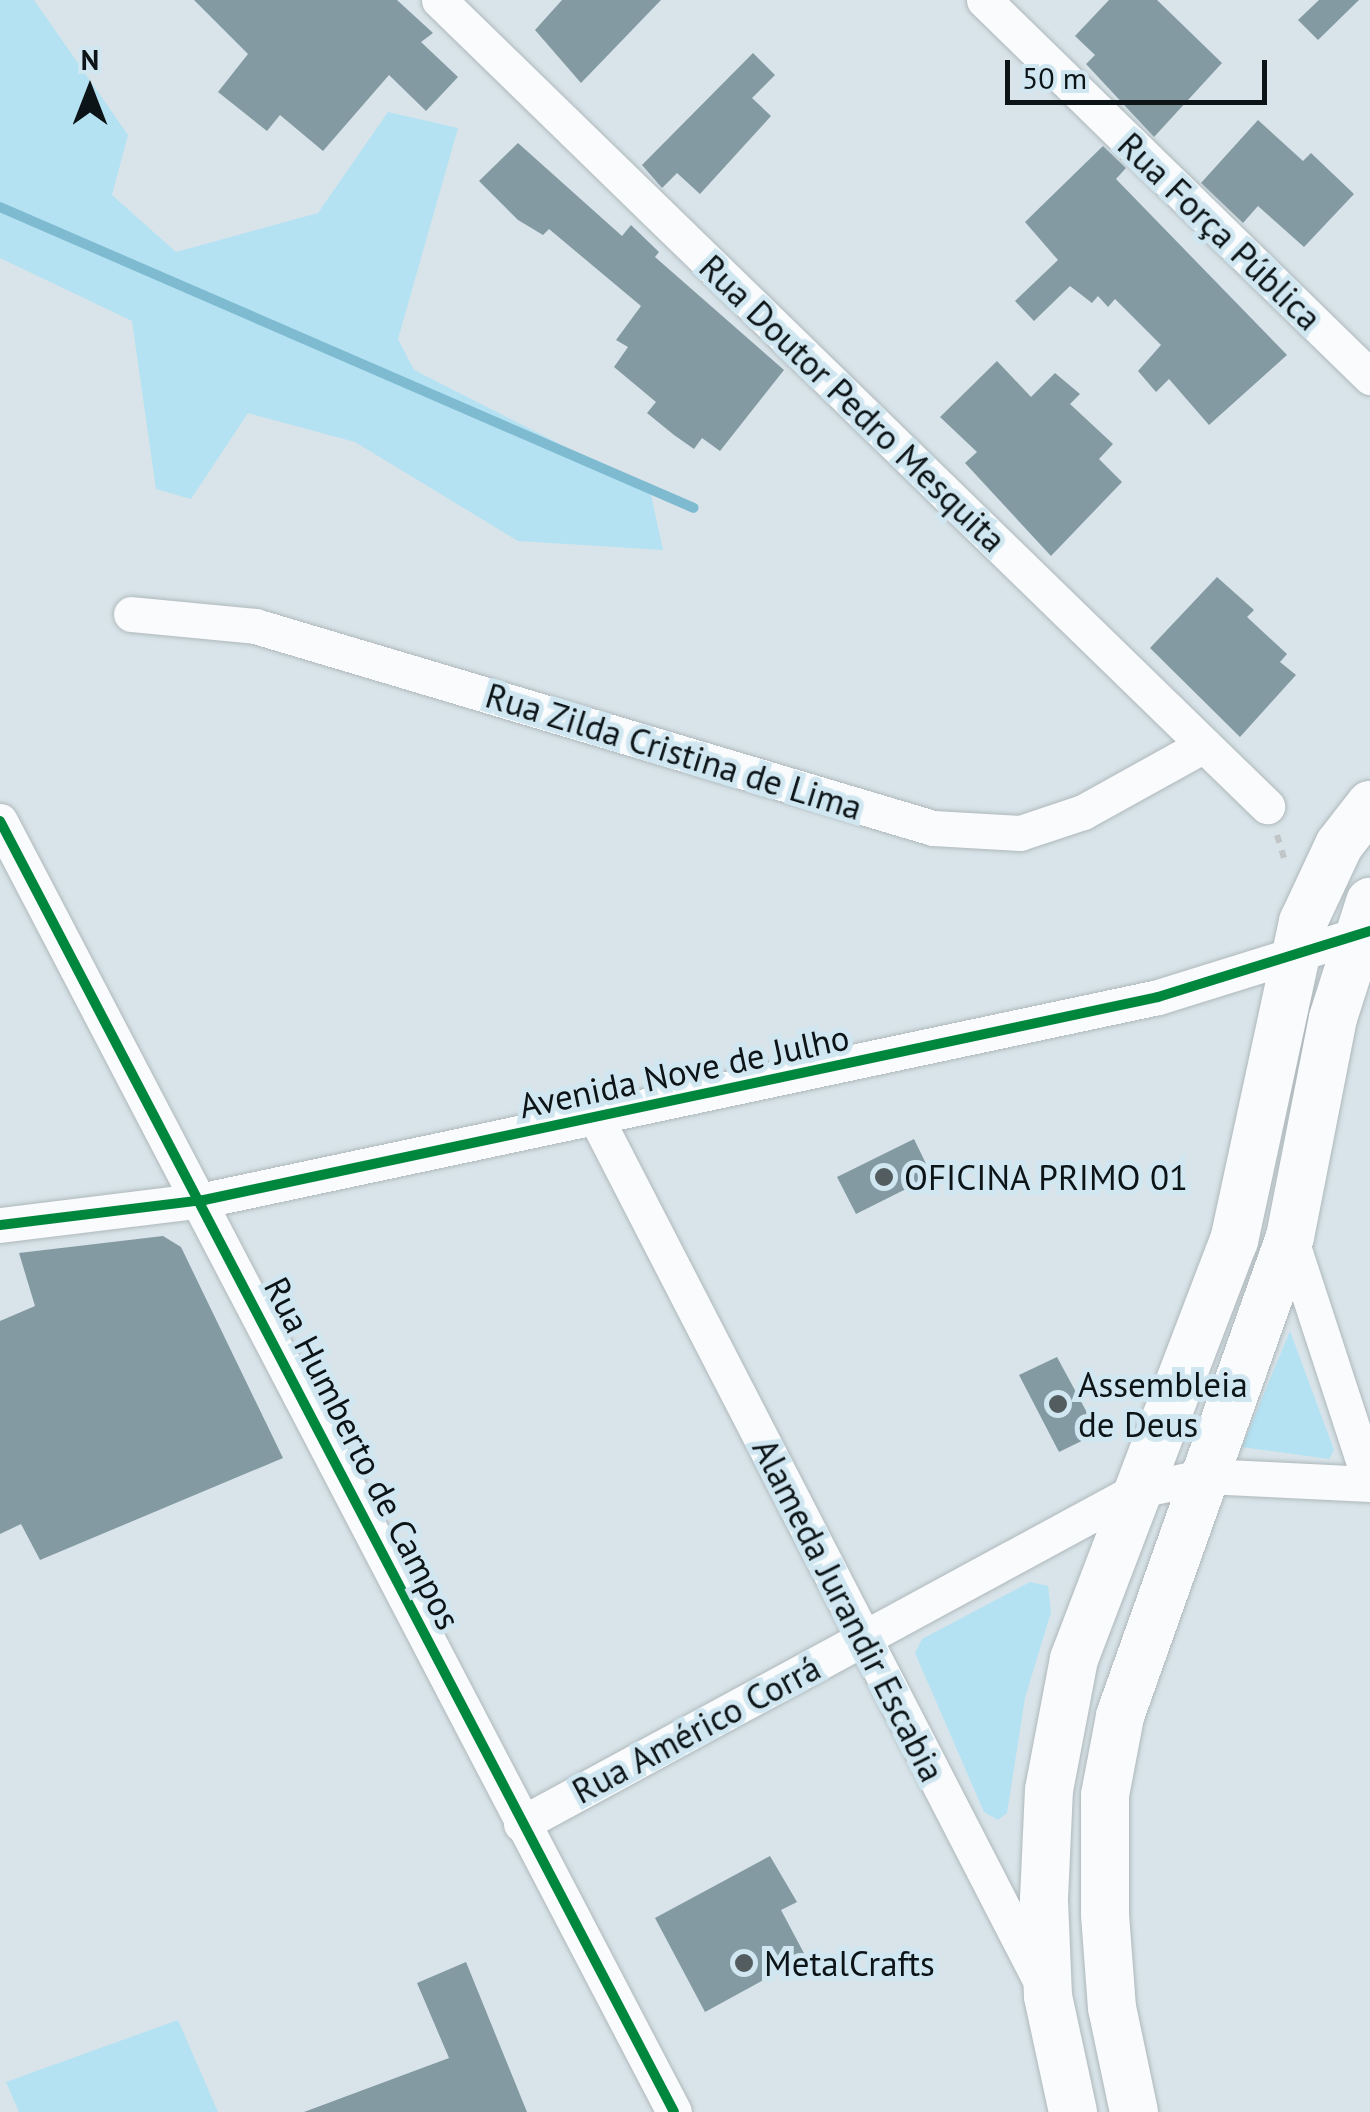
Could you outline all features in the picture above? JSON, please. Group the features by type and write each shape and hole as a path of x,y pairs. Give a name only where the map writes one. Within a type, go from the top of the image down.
{"main road":[{"path":"1048,1996 1044,1898 1056,1738 1074,1658 1234,1241 1298,950 1316,887 1370,804"},
{"path":"1134,2112 1112,2008 1105,1795 1120,1716 1290,1237 1333,1018 1366,922"},
{"name":"Alameda Jurandir Escabia","path":"1048,1996 1073,2112"}],"street":[{"name":"Rua Doutor Pedro Mesquita","path":"439,0 1267,806"},
{"name":"Rua Força Pública","path":"984,0 1370,378"},
{"name":"Rua Zilda Cristina de Lima","path":"131,614 255,626 933,828 1020,833 1083,812 1204,745"},
{"name":"Rua Humberto de Campos","path":"0,821 204,1200 521,1824 674,2112"},
{"name":"Avenida Nove de Julho","path":"0,1225 204,1200 1158,997 1298,950 1366,922"},
{"path":"1333,1018 1370,988"},
{"name":"Alameda Jurandir Escabia","path":"596,1118 1048,1996"},
{"path":"1290,1237 1370,1483"},
{"name":"Rua Américo Corrá","path":"521,1824 1135,1492 1206,1476 1370,1483"}],"shaded area":[{"path":"0,0 34,0 128,135 112,195 176,252 318,213 388,112 458,128 398,339 414,370 650,490 663,550 518,541 355,442 248,413 191,499 156,489 132,321 0,258"},
{"path":"1290,1331 1334,1450 1329,1459 1242,1447"},
{"path":"1030,1582 1048,1586 1051,1612 1025,1698 1007,1813 998,1820 984,1812 915,1653 922,1639"},
{"path":"178,2020 218,2112 19,2112 6,2082"}],"building":[{"path":"194,0 397,0 433,33 421,42 458,77 426,111 389,75 323,151 280,115 267,131 218,92 248,54"},
{"path":"562,0 661,0 581,83 535,30"},
{"path":"1109,0 1157,0 1222,63 1154,137 1086,64 1095,55 1075,36"},
{"path":"1319,0 1359,0 1318,40 1298,20"},
{"path":"753,53 775,75 752,98 771,116 700,194 677,173 662,188 642,165"},
{"path":"1258,120 1303,161 1311,153 1354,194 1304,247 1258,206 1243,223 1201,183"},
{"path":"518,143 622,236 631,225 659,252 655,257 784,370 720,451 702,438 694,449 674,435 647,413 656,402 614,367 628,347 616,340 641,306 549,229 543,235 518,220 479,181"},
{"path":"1103,146 1126,168 1116,179 1287,355 1209,425 1169,379 1156,392 1138,371 1161,345 1115,299 1108,307 1098,296 1092,303 1070,286 1034,321 1015,301 1058,260 1025,222"},
{"path":"997,361 1031,397 1055,373 1080,394 1070,404 1113,444 1099,459 1122,482 1051,556 965,463 977,452 940,417"},
{"path":"1217,577 1254,610 1247,617 1287,654 1280,662 1296,675 1240,737 1150,648"},
{"name":"OFICINA PRIMO 01","path":"914,1139 932,1176 856,1214 837,1177"},
{"path":"163,1236 181,1247 283,1458 40,1560 21,1524 0,1534 0,1321 35,1306 19,1253"},
{"name":"Assembleia de Deus","path":"1057,1357 1098,1433 1059,1452 1019,1375"},
{"path":"770,1856 797,1902 781,1910 806,1957 705,2012 655,1918"},
{"path":"466,1962 527,2112 304,2112 449,2058 417,1983"}],"waterway":[{"path":"0,207 694,508"}],"cycle path":[{"path":"0,821 674,2112"},
{"path":"0,1225 204,1200 1158,997 1370,931"}],"place":[{"name":"OFICINA PRIMO 01","path":"884,1177"},
{"name":"Assembleia de Deus","path":"1058,1404"},
{"name":"MetalCrafts","path":"744,1963"}]}
